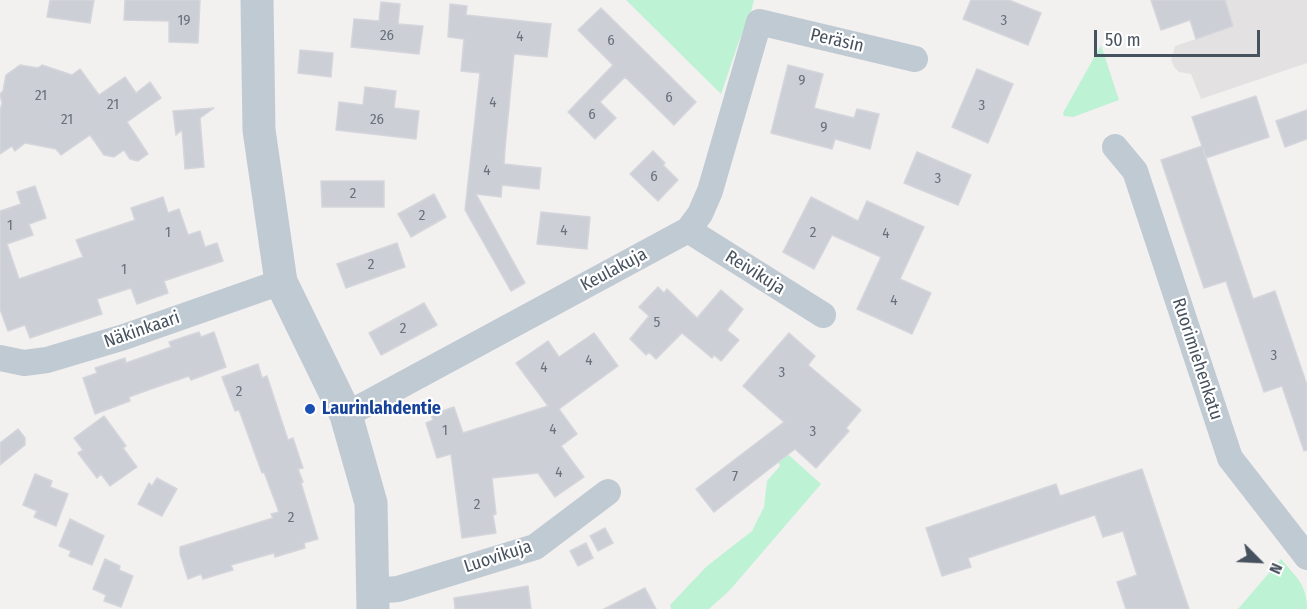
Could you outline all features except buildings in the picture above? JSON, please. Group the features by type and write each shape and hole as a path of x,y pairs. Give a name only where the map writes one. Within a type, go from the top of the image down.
{"street":[{"path":"257,0 259,130 281,282 346,415 370,503 373,600"},
{"name":"Peräsin","path":"759,22 915,59"},
{"name":"Keulakuja","path":"346,415 688,230 700,214 710,191 759,22"},
{"name":"Ruorimiehenkatu","path":"1115,147 1135,171 1230,458 1307,558"},
{"name":"Reivikuja","path":"688,230 823,315"},
{"name":"Näkinkaari","path":"0,358 24,363 47,360 124,337 281,282"},
{"name":"Luovikuja","path":"373,600 398,589 535,547 608,492"}],"shaded area":[{"path":"1151,0 1307,0 1307,63 1201,99 1191,74 1179,72 1171,60 1175,46 1196,39 1190,20 1161,30"}],"green space":[{"path":"626,0 754,0 721,94"},
{"path":"1101,45 1119,100 1073,117 1064,116 1063,113"},
{"path":"782,449 821,484 730,590 709,609 671,609 670,605 707,566 752,531 764,507 767,481 780,466 774,455"},
{"path":"1281,559 1303,587 1307,609 1238,609"}],"place":[{"name":"Laurinlahdentie","path":"310,409"}]}
